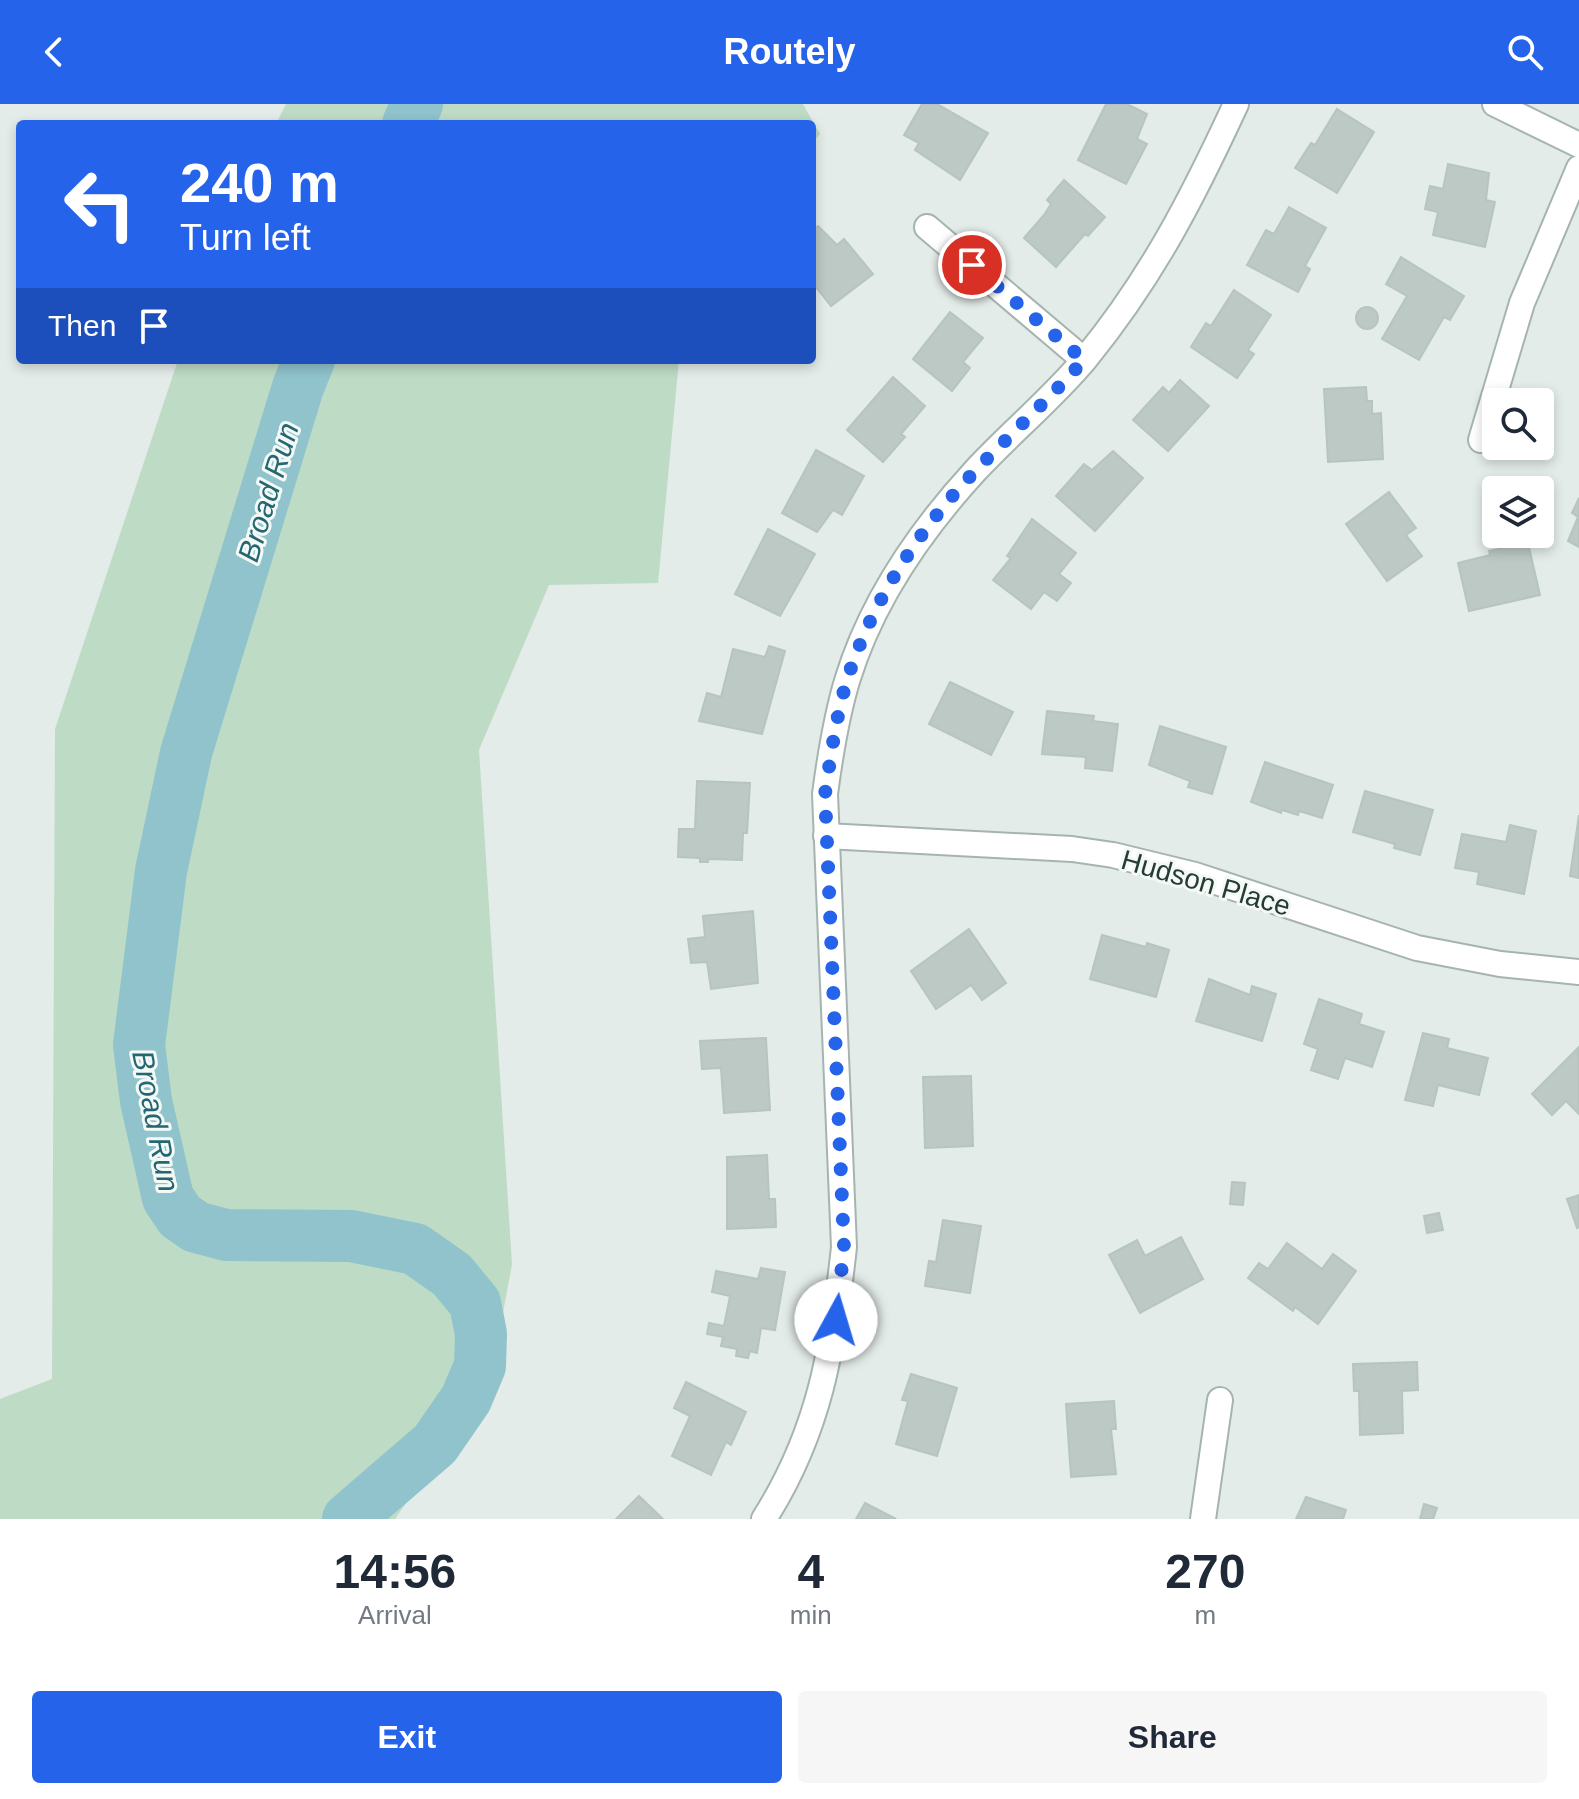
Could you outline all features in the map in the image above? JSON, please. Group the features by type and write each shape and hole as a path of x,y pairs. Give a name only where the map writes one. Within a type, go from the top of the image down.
{"street":[{"path":"764,1519 797,1459 822,1392 836,1320 844,1247 825,794 833,736 847,680 868,625 896,574 932,521 977,469 1048,401 1132,298 1164,249 1199,184 1236,104"},
{"path":"1495,104 1579,145"},
{"path":"1481,440 1522,303 1579,168"},
{"path":"927,227 1084,360"},
{"name":"Hudson Place","path":"826,836 1072,849 1113,855 1195,875 1417,948 1500,964 1579,972"},
{"path":"1203,1519 1220,1400"}],"green space":[{"path":"286,104 803,104 812,120 278,120"},
{"path":"177,364 679,364 658,583 549,585 479,750 512,1264 490,1383 395,1519 0,1519 0,1399 52,1379 55,729"}],"building":[{"path":"922,104 937,104 988,133 960,180 915,150 919,143 904,135"},
{"path":"1106,104 1127,104 1147,114 1137,139 1147,144 1126,184 1078,160"},
{"path":"1337,109 1374,132 1337,193 1295,168 1311,143 1315,145"},
{"path":"1448,164 1489,173 1486,200 1495,202 1485,247 1433,235 1438,212 1425,209 1430,186 1443,189"},
{"path":"1064,180 1105,217 1056,267 1024,238 1044,215 1051,204 1047,200"},
{"path":"1289,207 1326,228 1305,266 1310,269 1298,292 1247,265 1266,230 1274,234"},
{"path":"818,226 837,245 844,239 873,274 831,306 816,287"},
{"path":"1401,257 1464,296 1450,320 1444,317 1419,360 1382,339 1407,296 1386,284"},
{"path":"1234,290 1271,315 1248,350 1254,354 1237,378 1191,347 1206,323 1211,326"},
{"path":"1367,307 1375,310 1378,318 1375,326 1367,329 1359,326 1356,318 1359,310"},
{"path":"950,312 983,338 963,362 970,368 952,391 913,359"},
{"path":"893,377 925,406 901,434 905,437 883,462 847,430"},
{"path":"1180,380 1209,406 1168,451 1133,420 1163,387 1169,393"},
{"path":"1366,387 1367,401 1372,401 1372,414 1381,413 1383,459 1328,462 1324,389"},
{"path":"816,450 864,476 842,515 833,510 817,532 782,513"},
{"path":"1113,451 1143,478 1095,531 1056,496 1084,464 1092,470"},
{"path":"1389,492 1416,528 1406,535 1422,556 1387,581 1346,524"},
{"path":"1579,498 1579,547 1568,541 1578,517 1572,513"},
{"path":"1032,519 1076,553 1059,574 1071,583 1057,601 1044,592 1031,609 993,580 1011,558 1007,556"},
{"path":"768,529 815,554 780,616 735,594"},
{"path":"1529,548 1540,595 1469,611 1458,563 1490,555 1489,551"},
{"path":"769,646 785,651 762,734 699,721 707,693 721,697 733,649 765,657"},
{"path":"950,682 1013,712 991,755 929,724"},
{"path":"1047,711 1094,716 1093,721 1118,724 1112,771 1085,768 1086,757 1042,754"},
{"path":"1160,726 1226,747 1212,794 1188,787 1190,781 1149,765"},
{"path":"1265,762 1333,785 1322,818 1299,811 1298,815 1282,810 1281,813 1251,802"},
{"path":"697,781 750,783 742,860 708,859 708,862 700,862 700,858 678,857 679,829 695,829"},
{"path":"1365,791 1433,810 1420,855 1353,832"},
{"path":"1579,815 1579,878 1570,876"},
{"path":"1510,825 1536,831 1524,894 1477,884 1479,872 1455,868 1462,834 1506,842"},
{"path":"753,911 758,983 711,989 707,962 691,963 688,939 705,937 703,916"},
{"path":"969,929 1006,983 982,1000 971,985 936,1009 911,971"},
{"path":"1102,935 1169,950 1156,997 1090,979"},
{"path":"1209,979 1250,995 1252,986 1276,994 1262,1041 1196,1021"},
{"path":"1319,999 1362,1014 1359,1024 1384,1032 1372,1067 1345,1058 1338,1079 1311,1070 1318,1049 1304,1044"},
{"path":"1423,1033 1449,1039 1447,1048 1488,1058 1479,1095 1438,1085 1433,1106 1405,1100"},
{"path":"766,1038 770,1110 724,1113 721,1068 702,1069 700,1041"},
{"path":"1578,1048 1579,1114 1566,1101 1552,1115 1532,1094"},
{"path":"971,1076 973,1146 925,1148 923,1077"},
{"path":"767,1155 769,1199 775,1199 776,1227 727,1229 727,1157"},
{"path":"1232,1182 1245,1183 1243,1205 1230,1204"},
{"path":"1579,1195 1579,1227 1577,1228 1567,1199"},
{"path":"1439,1213 1443,1230 1427,1233 1424,1216"},
{"path":"943,1220 981,1226 970,1293 925,1286 929,1261 936,1262"},
{"path":"1181,1237 1203,1279 1140,1313 1109,1255 1137,1240 1145,1256"},
{"path":"1287,1243 1322,1269 1333,1254 1356,1271 1318,1324 1295,1307 1293,1311 1248,1278 1259,1263 1268,1269"},
{"path":"761,1268 785,1272 775,1330 761,1328 757,1353 750,1351 748,1358 736,1356 737,1349 721,1346 723,1337 707,1334 709,1323 724,1326 730,1296 712,1292 716,1271 758,1279"},
{"path":"1417,1362 1418,1390 1402,1391 1403,1433 1360,1435 1359,1391 1354,1391 1353,1364"},
{"path":"911,1374 957,1388 937,1456 896,1444 908,1401 902,1400"},
{"path":"686,1382 746,1412 731,1445 726,1442 711,1475 672,1456 690,1416 674,1408"},
{"path":"1114,1401 1116,1429 1111,1429 1116,1474 1071,1477 1066,1404"},
{"path":"639,1496 663,1519 616,1519"},
{"path":"1306,1497 1346,1510 1343,1519 1296,1519"},
{"path":"865,1503 896,1519 856,1519"},
{"path":"1424,1504 1437,1508 1433,1519 1420,1519"}],"waterway":[{"name":"Broad Run","path":"410,120 417,104"},
{"name":"Broad Run","path":"307,364 186,753 161,871 139,1045 146,1101 168,1198 180,1216 196,1227 226,1235 351,1236 415,1249 452,1275 475,1303 481,1334 480,1366 466,1399 435,1444 348,1519"}],"route":[{"path":"836,1320 844,1247 825,794 833,736 847,680 868,625 896,574 932,521 977,469 1048,401 1084,360 972,265"}]}
